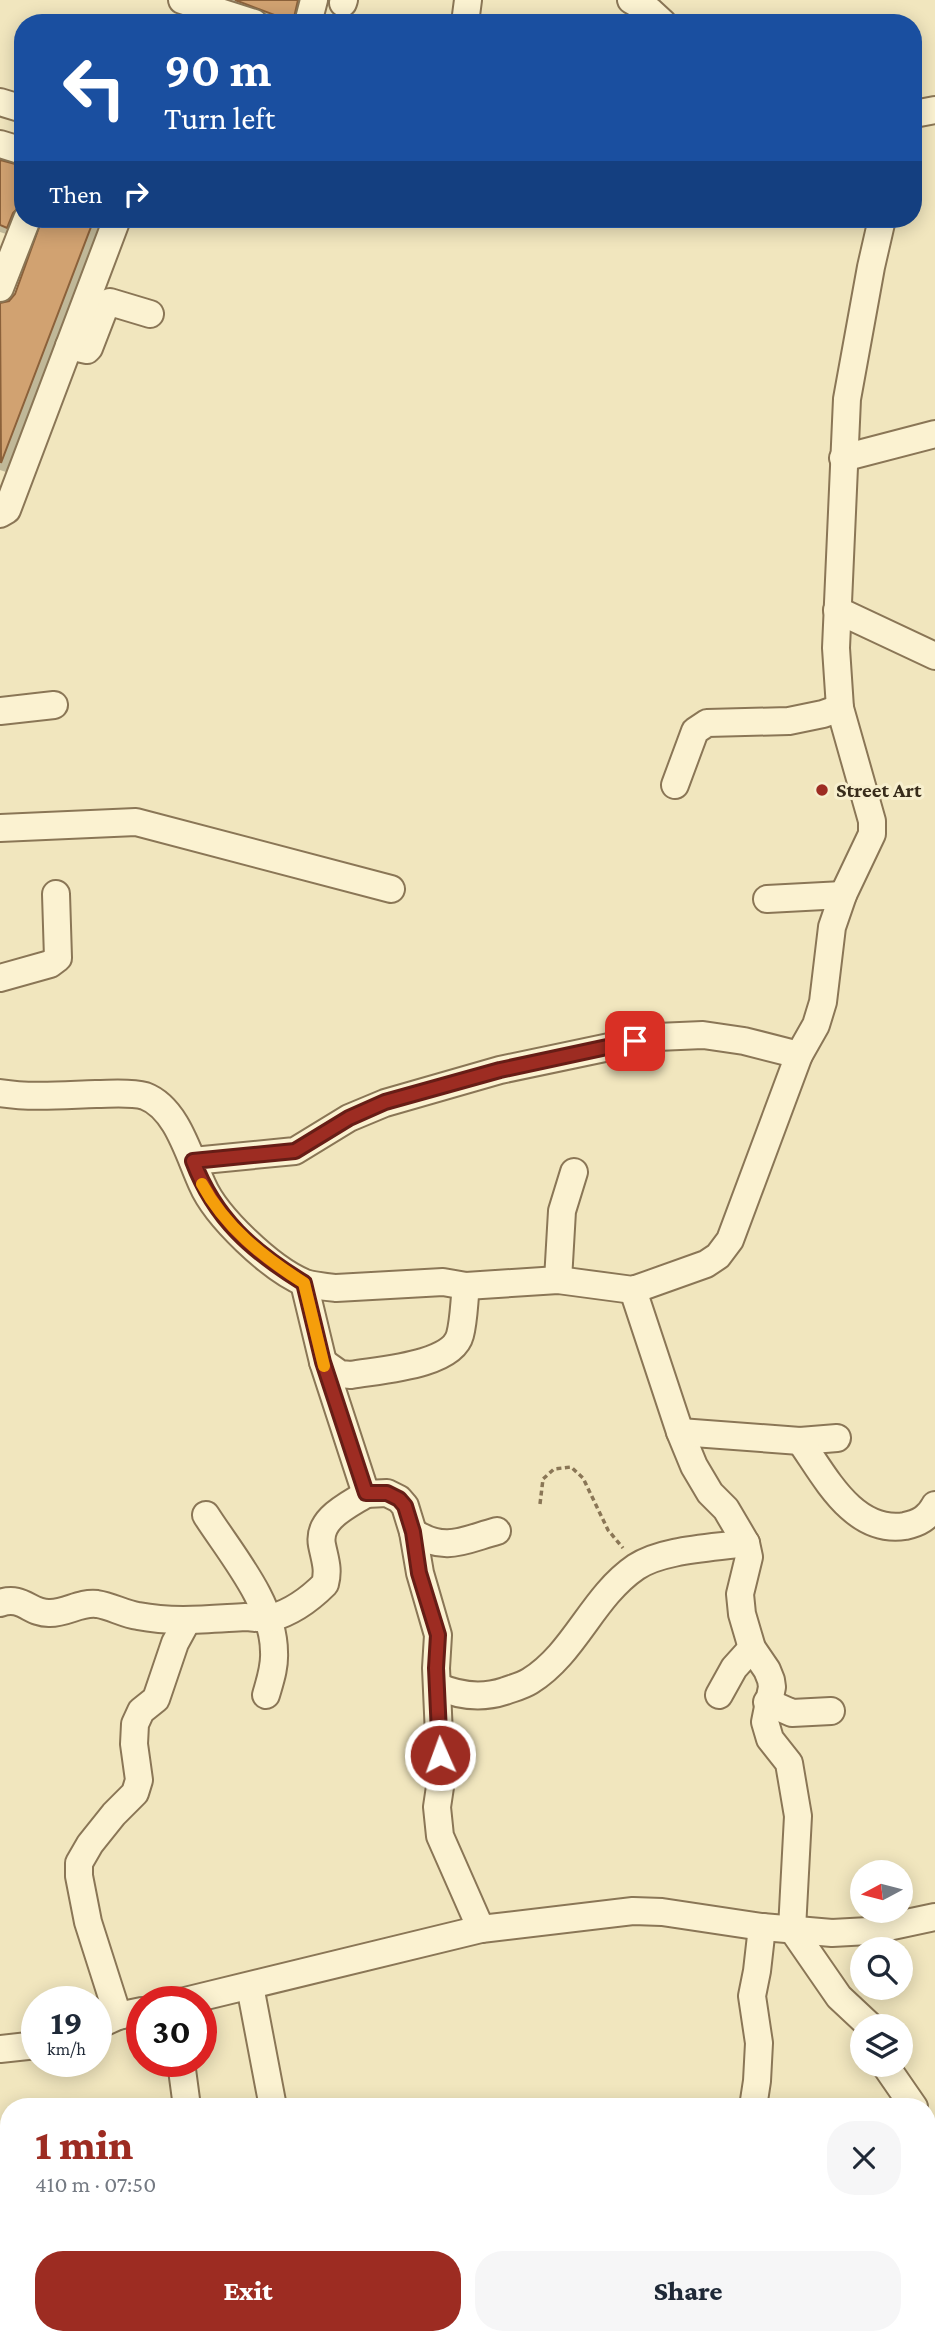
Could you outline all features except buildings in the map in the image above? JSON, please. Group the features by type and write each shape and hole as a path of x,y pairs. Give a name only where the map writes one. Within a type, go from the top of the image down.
{"street":[{"path":"182,0 226,14"},
{"path":"631,0 653,14"},
{"path":"0,288 7,248 21,228"},
{"path":"4,512 114,228"},
{"path":"0,1093 22,1096 144,1096 159,1105 185,1141 202,1186 220,1214 275,1265 304,1283 337,1288 443,1282 466,1286 558,1280 633,1290 706,1264 718,1256 730,1240 799,1055 816,1025 823,1002 832,927 843,895 872,834 872,821 840,708 836,648 847,399 881,228"},
{"path":"69,346 87,350 89,348 106,304 110,302 150,314"},
{"path":"843,458 935,434"},
{"path":"837,610 935,656"},
{"path":"0,711 54,705"},
{"path":"675,785 695,732 707,723 789,720 840,708"},
{"path":"0,828 136,822 391,889"},
{"path":"0,978 50,964 58,958 56,894"},
{"path":"767,899 843,895"},
{"path":"193,1161 295,1151 349,1118 385,1102 500,1070 657,1037 703,1035 744,1041 799,1055"},
{"path":"558,1280 562,1211 573,1172"},
{"path":"304,1283 323,1362 366,1493"},
{"path":"323,1362 340,1374 351,1375 433,1360 446,1354 460,1338 466,1286"},
{"path":"633,1290 680,1432 702,1481 726,1509 746,1543 749,1557 740,1594 742,1614 752,1648 771,1680 765,1722 770,1738 789,1763 799,1816 792,1929 839,1997 857,2014"},
{"path":"680,1432 800,1441 838,1438"},
{"path":"800,1441 846,1505 868,1521 895,1527 918,1523 931,1513 935,1505"},
{"path":"0,1603 16,1601 41,1612 51,1613 87,1604 99,1604 135,1616 187,1621 251,1617 270,1619 296,1608 325,1584 327,1564 322,1529 331,1517 366,1493 387,1493 399,1499 405,1506 413,1532 419,1573 438,1635 436,1668 441,1780 437,1822 440,1836 481,1928"},
{"path":"206,1515 247,1577 270,1619 275,1655 266,1695"},
{"path":"413,1532 427,1541 447,1545 497,1531"},
{"path":"437,1686 452,1693 475,1696 494,1694 528,1682 547,1669 614,1586 638,1566 664,1555 746,1543"},
{"path":"119,2017 88,1922 79,1863 114,1814 135,1793 139,1780 134,1744 135,1724 141,1712 156,1699 175,1643 187,1621"},
{"path":"719,1695 734,1668 752,1648"},
{"path":"767,1702 792,1713 831,1711"},
{"path":"217,1994 481,1928 633,1911 662,1912 762,1927 832,1933 869,1931 935,1917"},
{"path":"754,2098 759,2043 752,1996 762,1927"},
{"path":"250,1986 271,2098"},
{"path":"0,2049 21,2047"},
{"path":"183,2077 186,2098"},
{"path":"893,2077 908,2098"}],"path":[{"path":"540,1504 542,1479 554,1469 571,1467 583,1478 608,1530 638,1566"}],"slow traffic":[{"path":"202,1184 220,1214 249,1243 275,1265 304,1283 324,1366"}],"place":[{"name":"Street Art","path":"822,790"}],"route":[{"path":"440,1755 436,1668 438,1635 419,1573 413,1532 405,1506 399,1499 387,1493 366,1493 323,1362 304,1283 275,1265 220,1214 202,1186 193,1161 295,1151 349,1118 385,1102 500,1070 635,1041"}]}
